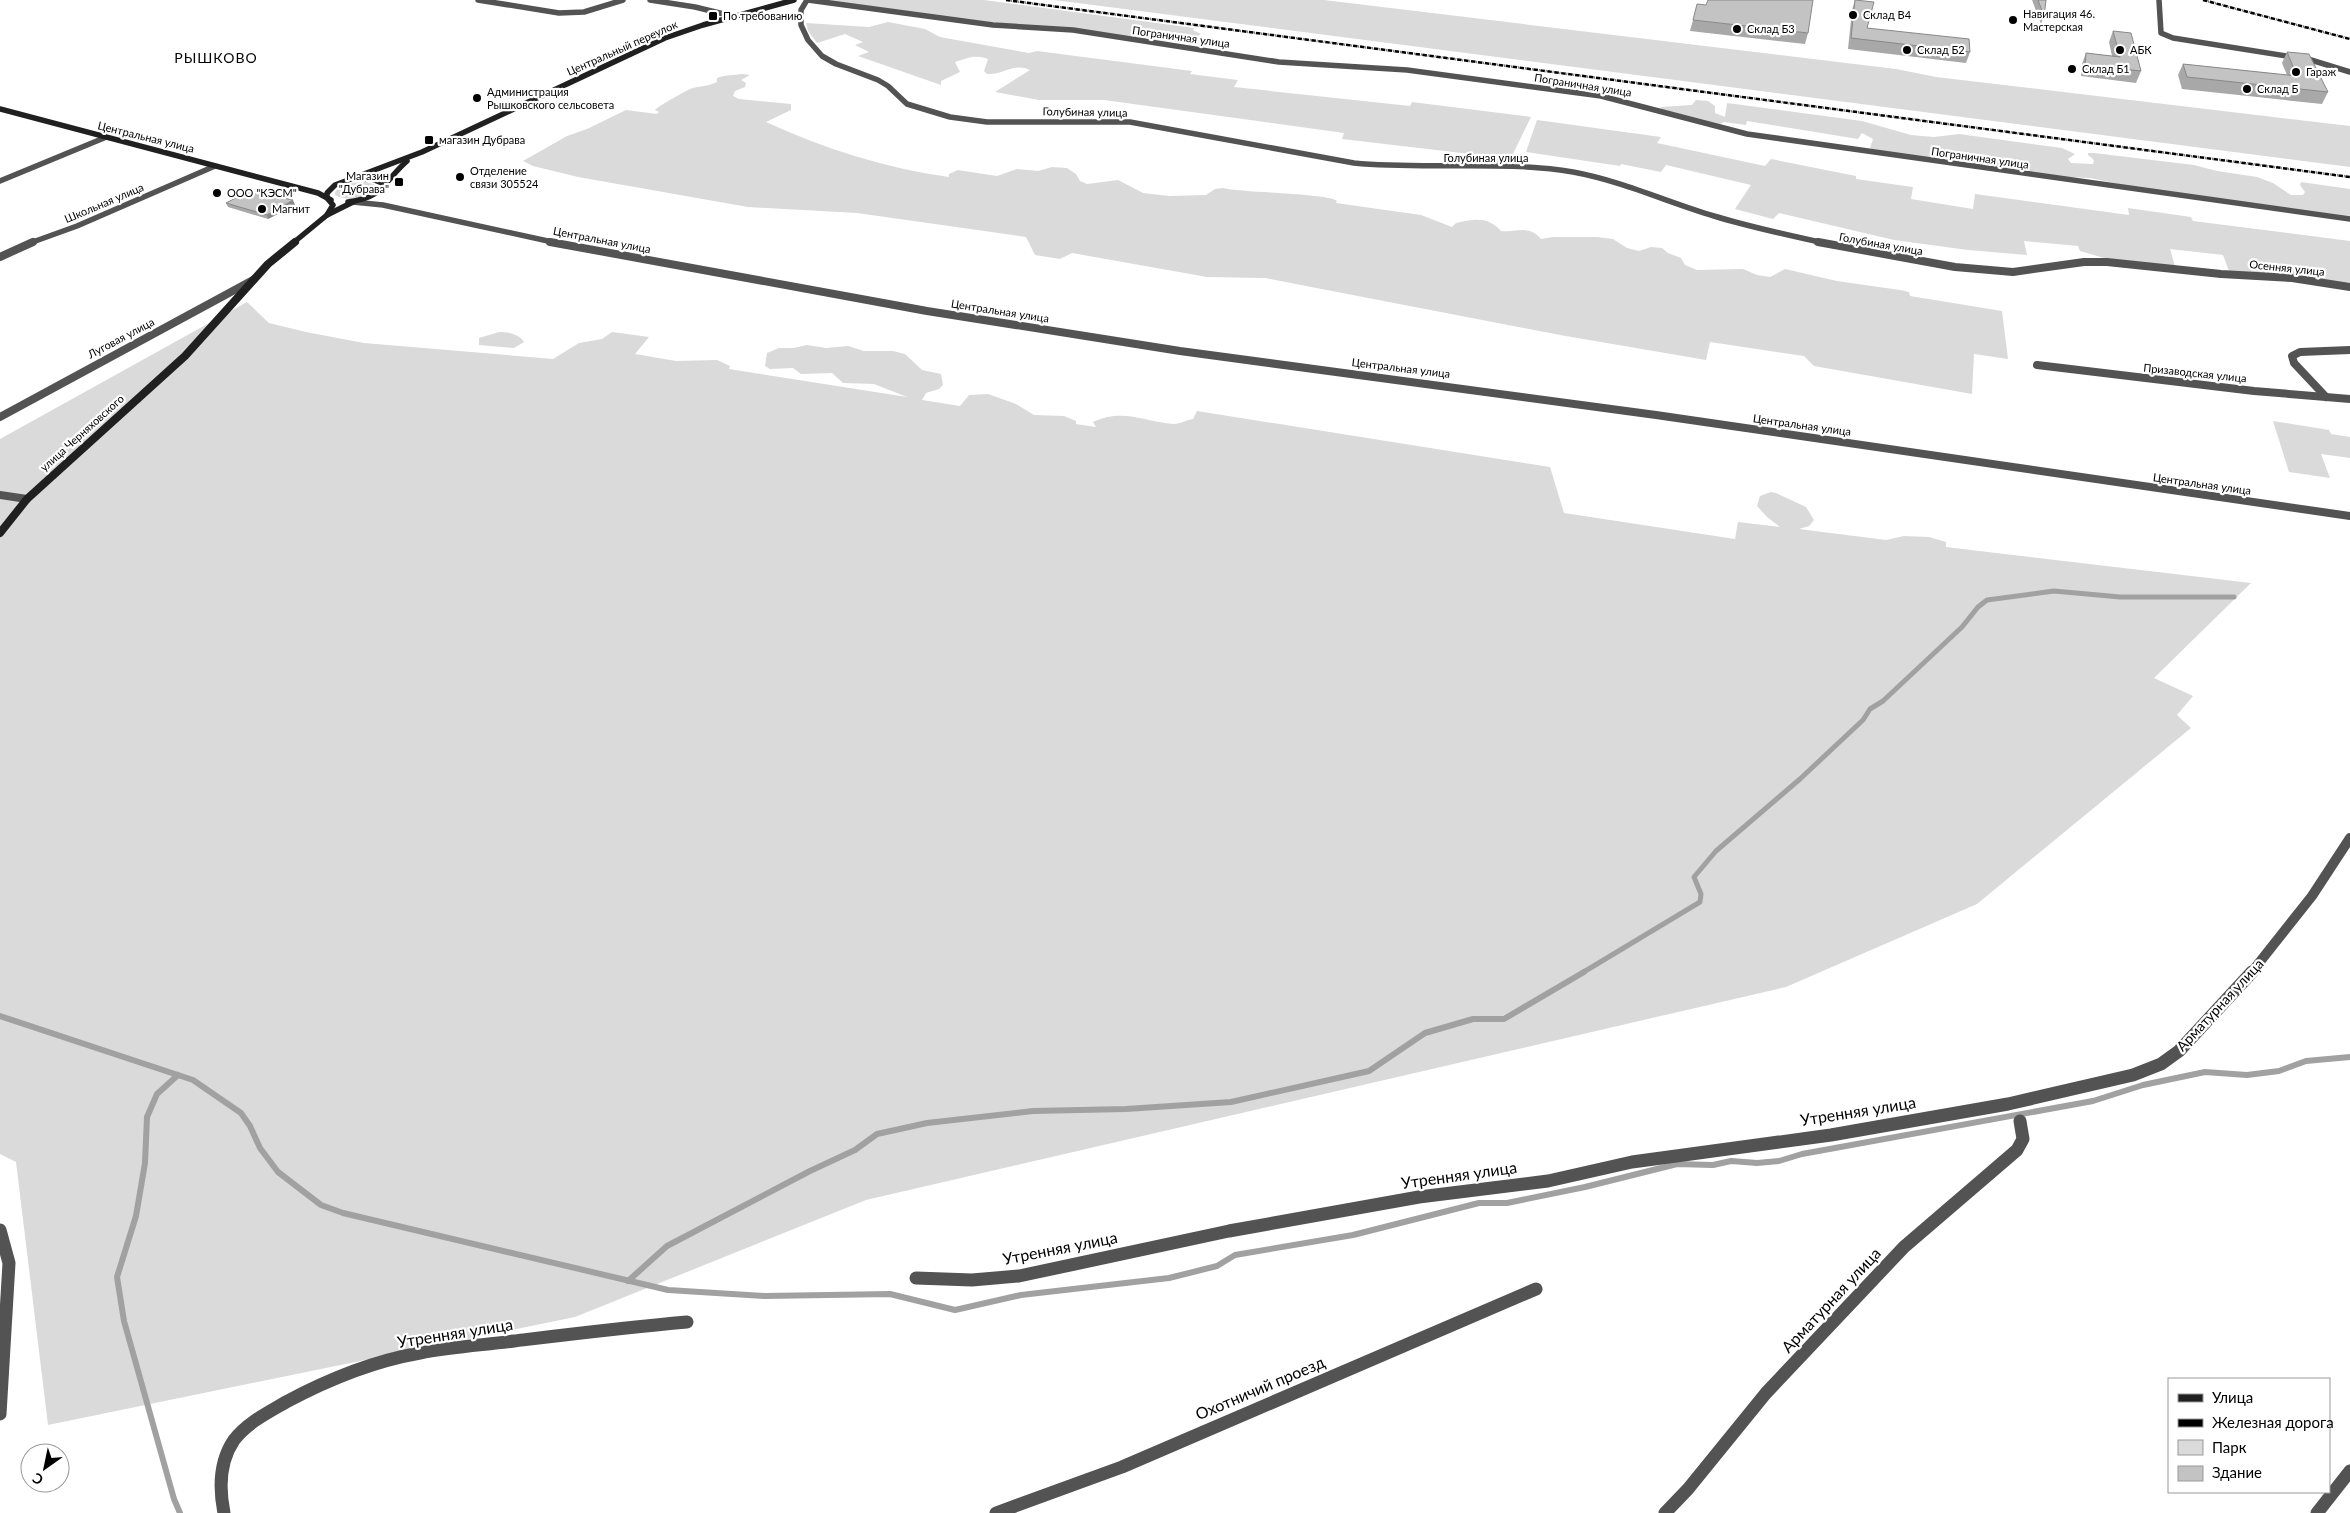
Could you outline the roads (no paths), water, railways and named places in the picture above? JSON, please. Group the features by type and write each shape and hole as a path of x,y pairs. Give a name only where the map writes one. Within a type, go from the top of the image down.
{"main road":[{"name":"Центральный переулок","path":"422,152 648,45 732,16 794,0"},
{"name":"Центральная улица","path":"0,110 288,185"},
{"path":"327,215 333,205 327,198 327,193 331,188 422,152"},
{"path":"378,194 403,164 422,152"},
{"path":"288,185 315,187 346,181 372,179 382,183 384,187"},
{"path":"288,185 340,202 353,202"},
{"name":"улица Черняховского","path":"0,533 27,499 185,356 232,306 253,280 282,251 327,215 353,202 378,194"}],"street":[{"path":"478,0 559,13 584,12 623,0"},
{"path":"650,0 732,16"},
{"name":"Пограничная улица","path":"807,0 992,25 1073,30 1279,62 1407,70 1601,96 1747,134 2350,219"},
{"name":"Голубиная улица","path":"807,0 801,10 801,25 808,40 822,56 836,64 878,80 888,86 907,104 950,117 987,122 1130,122 1177,129 1354,163 1385,166 1510,167 1572,172 1617,183 1685,207 1757,228 1839,246 1955,267 2012,272 2084,262 2107,262 2221,274"},
{"path":"2159,0 2161,32 2174,38 2311,60 2350,72"},
{"path":"0,181 104,138"},
{"name":"Школьная улица","path":"0,257 41,238 77,226 215,166"},
{"path":"378,194 376,200 383,205"},
{"name":"Центральная улица","path":"353,202 383,205 452,221 695,270 1180,351 1656,414 2350,516"},
{"name":"Осенняя улица","path":"2221,274 2292,278 2350,287"},
{"name":"Луговая улица","path":"0,417 253,280"},
{"path":"2326,397 2294,363 2292,356 2300,352 2350,350"},
{"name":"Призаводская улица","path":"2037,365 2254,391 2350,399"},
{"path":"0,495 27,499"},
{"name":"Арматурная улица","path":"1665,1513 1688,1489 1766,1393 1904,1247 2018,1150 2023,1139 2013,1111 2161,1064 2179,1051 2260,963 2312,896 2350,838"},
{"name":"Утренняя улица","path":"916,1278 972,1280 1019,1276 1228,1231 1410,1199 1548,1181 1632,1162 2013,1111"},
{"path":"0,1230 9,1263 0,1414"},
{"name":"Охотничий проезд","path":"996,1513 1122,1466 1536,1289"},
{"name":"Утренняя улица","path":"224,1513 221,1501 220,1473 226,1454 235,1439 270,1410 310,1390 371,1366 418,1353 607,1328 687,1322"},
{"path":"2317,1513 2350,1472"}],"waterway":[{"path":"1582,973 1700,902 1701,894 1694,877 1716,851 1800,779 1863,720 1870,709 1883,701 1962,627 1978,607 1987,600 2054,591 2120,597 2234,597"},
{"path":"628,1281 667,1246 810,1171 855,1150 877,1134 927,1123 1033,1111 1126,1109 1231,1102 1369,1071 1425,1033 1473,1019 1504,1019 1584,972"},
{"path":"0,1016 178,1075"},
{"path":"628,1281 668,1290 765,1296 890,1294 955,1310 1021,1295 1169,1278 1217,1266 1235,1255 1353,1235 1479,1203 1507,1203 1585,1187 1677,1164 1713,1165 1731,1161 1757,1163 1779,1161 1802,1154 2093,1101 2143,1085 2205,1072 2247,1075 2279,1071 2306,1061 2350,1057"},
{"path":"178,1075 193,1080 241,1113 250,1126 260,1148 278,1172 321,1205 343,1213 628,1281"},
{"path":"178,1075 157,1094 147,1117 145,1163 136,1216 117,1277 124,1321 174,1499 180,1513"}],"railway":[{"path":"1006,0 2350,177"},
{"path":"2203,0 2350,39"}],"place":[{"name":"Склад В4","path":"1853,15"},
{"name":"По требованию","path":"713,16"},
{"name":"Навигация 46. Мастерская","path":"2013,20"},
{"name":"Склад Б3","path":"1737,29"},
{"name":"Склад Б2","path":"1907,50"},
{"name":"АБК","path":"2120,50"},
{"name":"Склад Б1","path":"2072,69"},
{"name":"Гараж","path":"2296,72"},
{"name":"Склад Б","path":"2247,89"},
{"name":"Администрация Рышковского сельсовета","path":"477,98"},
{"name":"магазин Дубрава","path":"429,140"},
{"name":"Отделение связи 305524","path":"460,177"},
{"name":"Магазин \"Дубрава\"","path":"399,182"},
{"name":"ООО \"КЭСМ\"","path":"217,193"},
{"name":"Магнит","path":"262,209"}],"district":[{"name":"РЫШКОВО","path":"216,58"}]}
